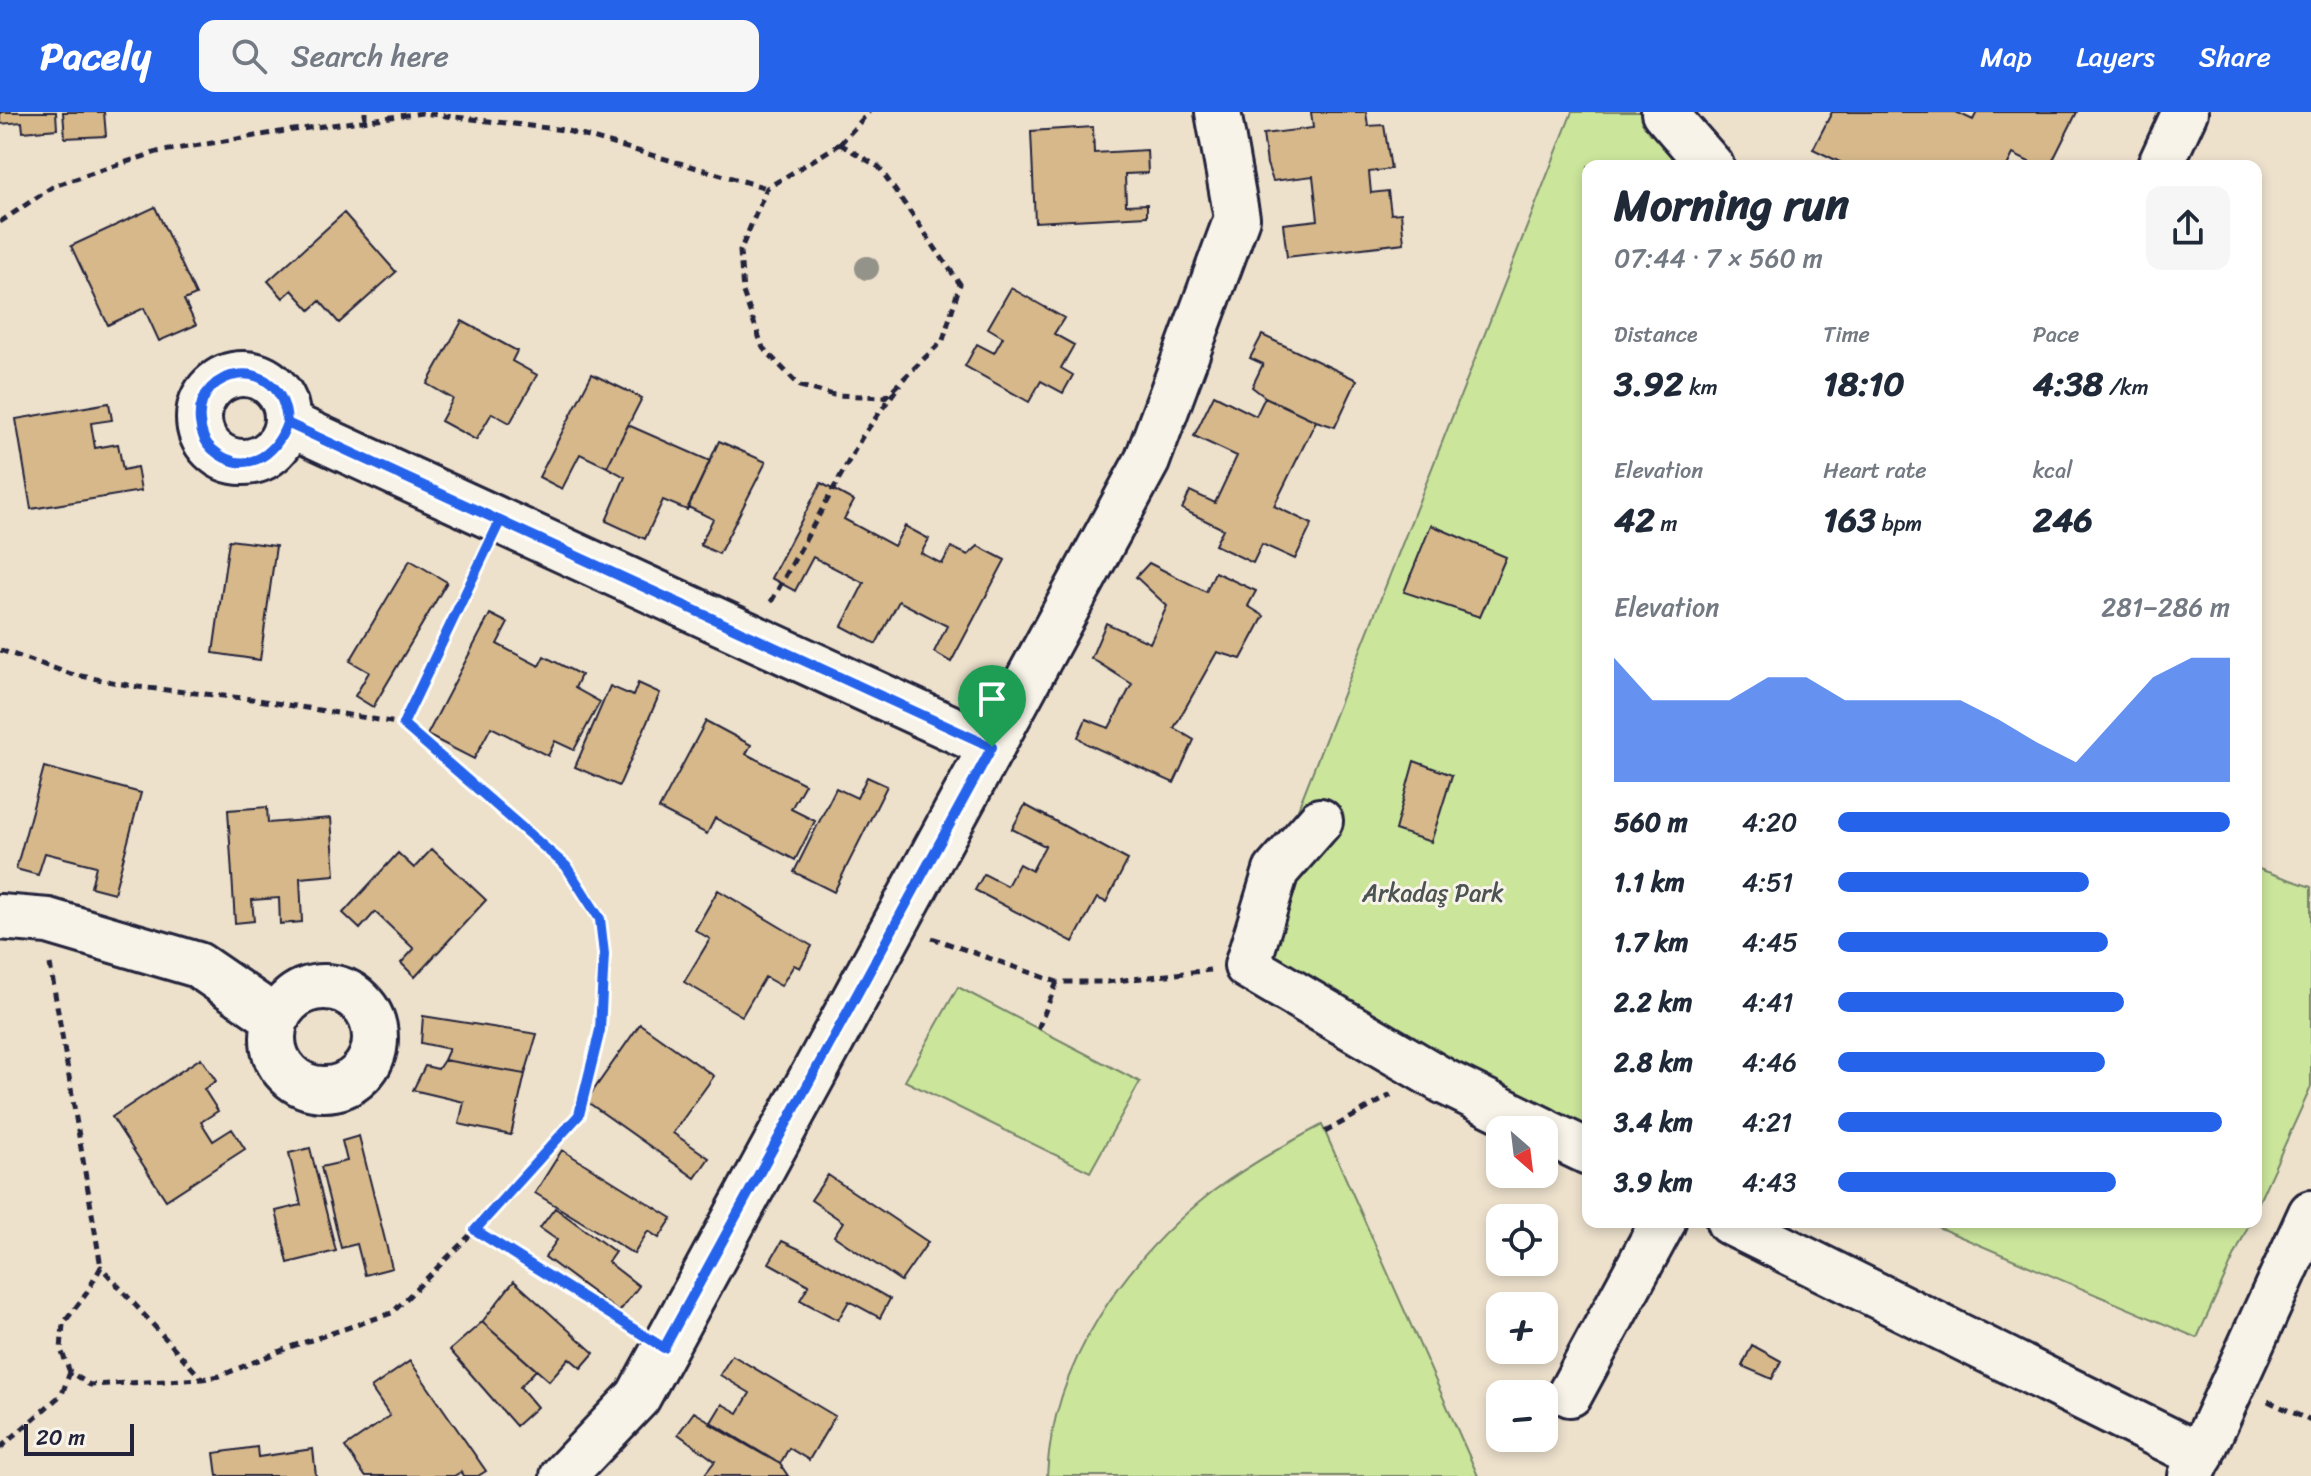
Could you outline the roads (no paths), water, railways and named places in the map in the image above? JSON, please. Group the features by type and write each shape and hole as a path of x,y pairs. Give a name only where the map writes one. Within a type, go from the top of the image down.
{"lane":[{"path":"563,1476 638,1397 1147,461 1237,218 1218,112"},
{"path":"1664,112 1706,160"},
{"path":"2163,160 2185,112"},
{"path":"287,423 992,747"},
{"path":"1320,821 1276,871 1247,966 1429,1073 1515,1116"},
{"path":"0,917 43,921 198,965 275,1018"},
{"path":"1558,1137 1582,1149"},
{"path":"1740,1228 2196,1466 2311,1213"},
{"path":"1570,1394 1660,1228"}],"park label":[{"name":"Arkadaş Park","path":"1433,893"}]}
